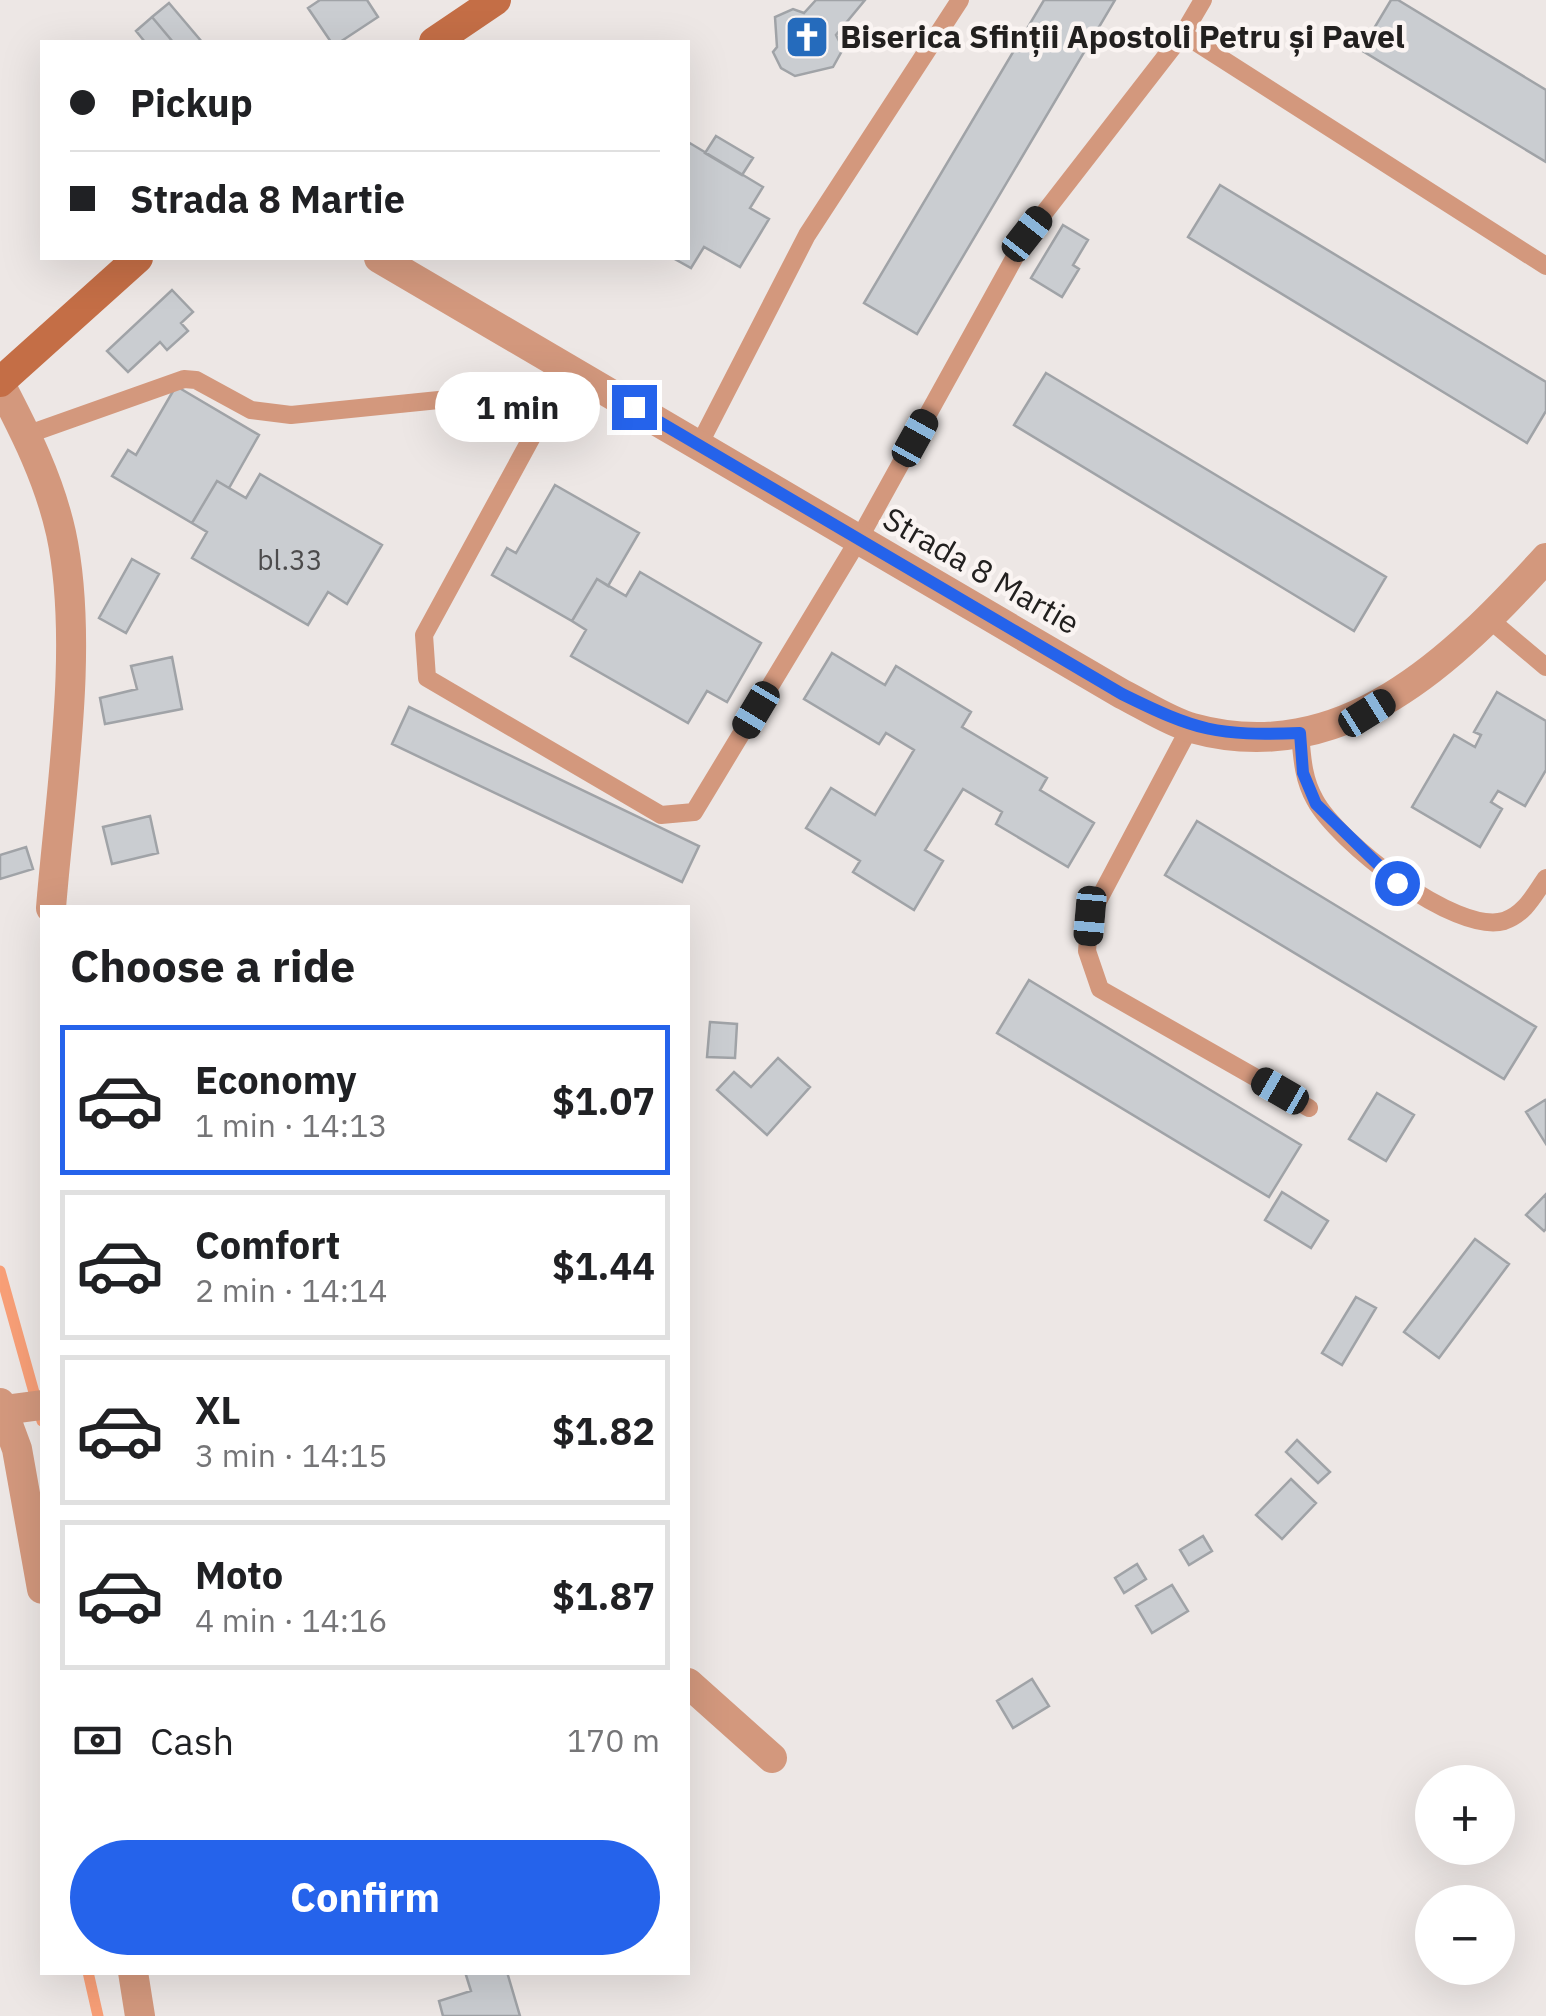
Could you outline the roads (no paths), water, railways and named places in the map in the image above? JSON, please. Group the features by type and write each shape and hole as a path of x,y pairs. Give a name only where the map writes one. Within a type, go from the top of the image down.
{"main road":[{"path":"437,40 496,0"},
{"path":"0,383 136,260"}],"street":[{"name":"Strada 8 Martie","path":"382,260 1122,694 1190,727 1238,735 1300,733 1367,713 1415,683 1489,620 1546,558"},
{"path":"0,383 50,492 62,536 69,662 51,905"},
{"path":"15,1407 17,1449 40,1578"},
{"path":"690,1685 772,1758"},
{"path":"133,1975 140,2016"}],"lane":[{"path":"699,445 807,235 960,0"},
{"path":"569,369 424,635 428,678 661,815 694,812 859,540 1027,234 1183,34 1203,0"},
{"path":"1183,34 1546,266"},
{"path":"26,435 184,379 196,380 251,410 291,415 488,395 552,401"},
{"path":"1489,620 1546,667"},
{"path":"1190,727 1090,916 1087,951 1100,989 1310,1108"},
{"path":"1300,733 1303,773 1316,804 1397,883 1466,920 1501,922 1523,910 1546,878"}],"waterway":[{"path":"0,1271 40,1414"},
{"path":"89,1975 98,2016"}],"place":[{"name":"Biserica Sfinții Apostoli Petru și Pavel","path":"807,37"}]}
